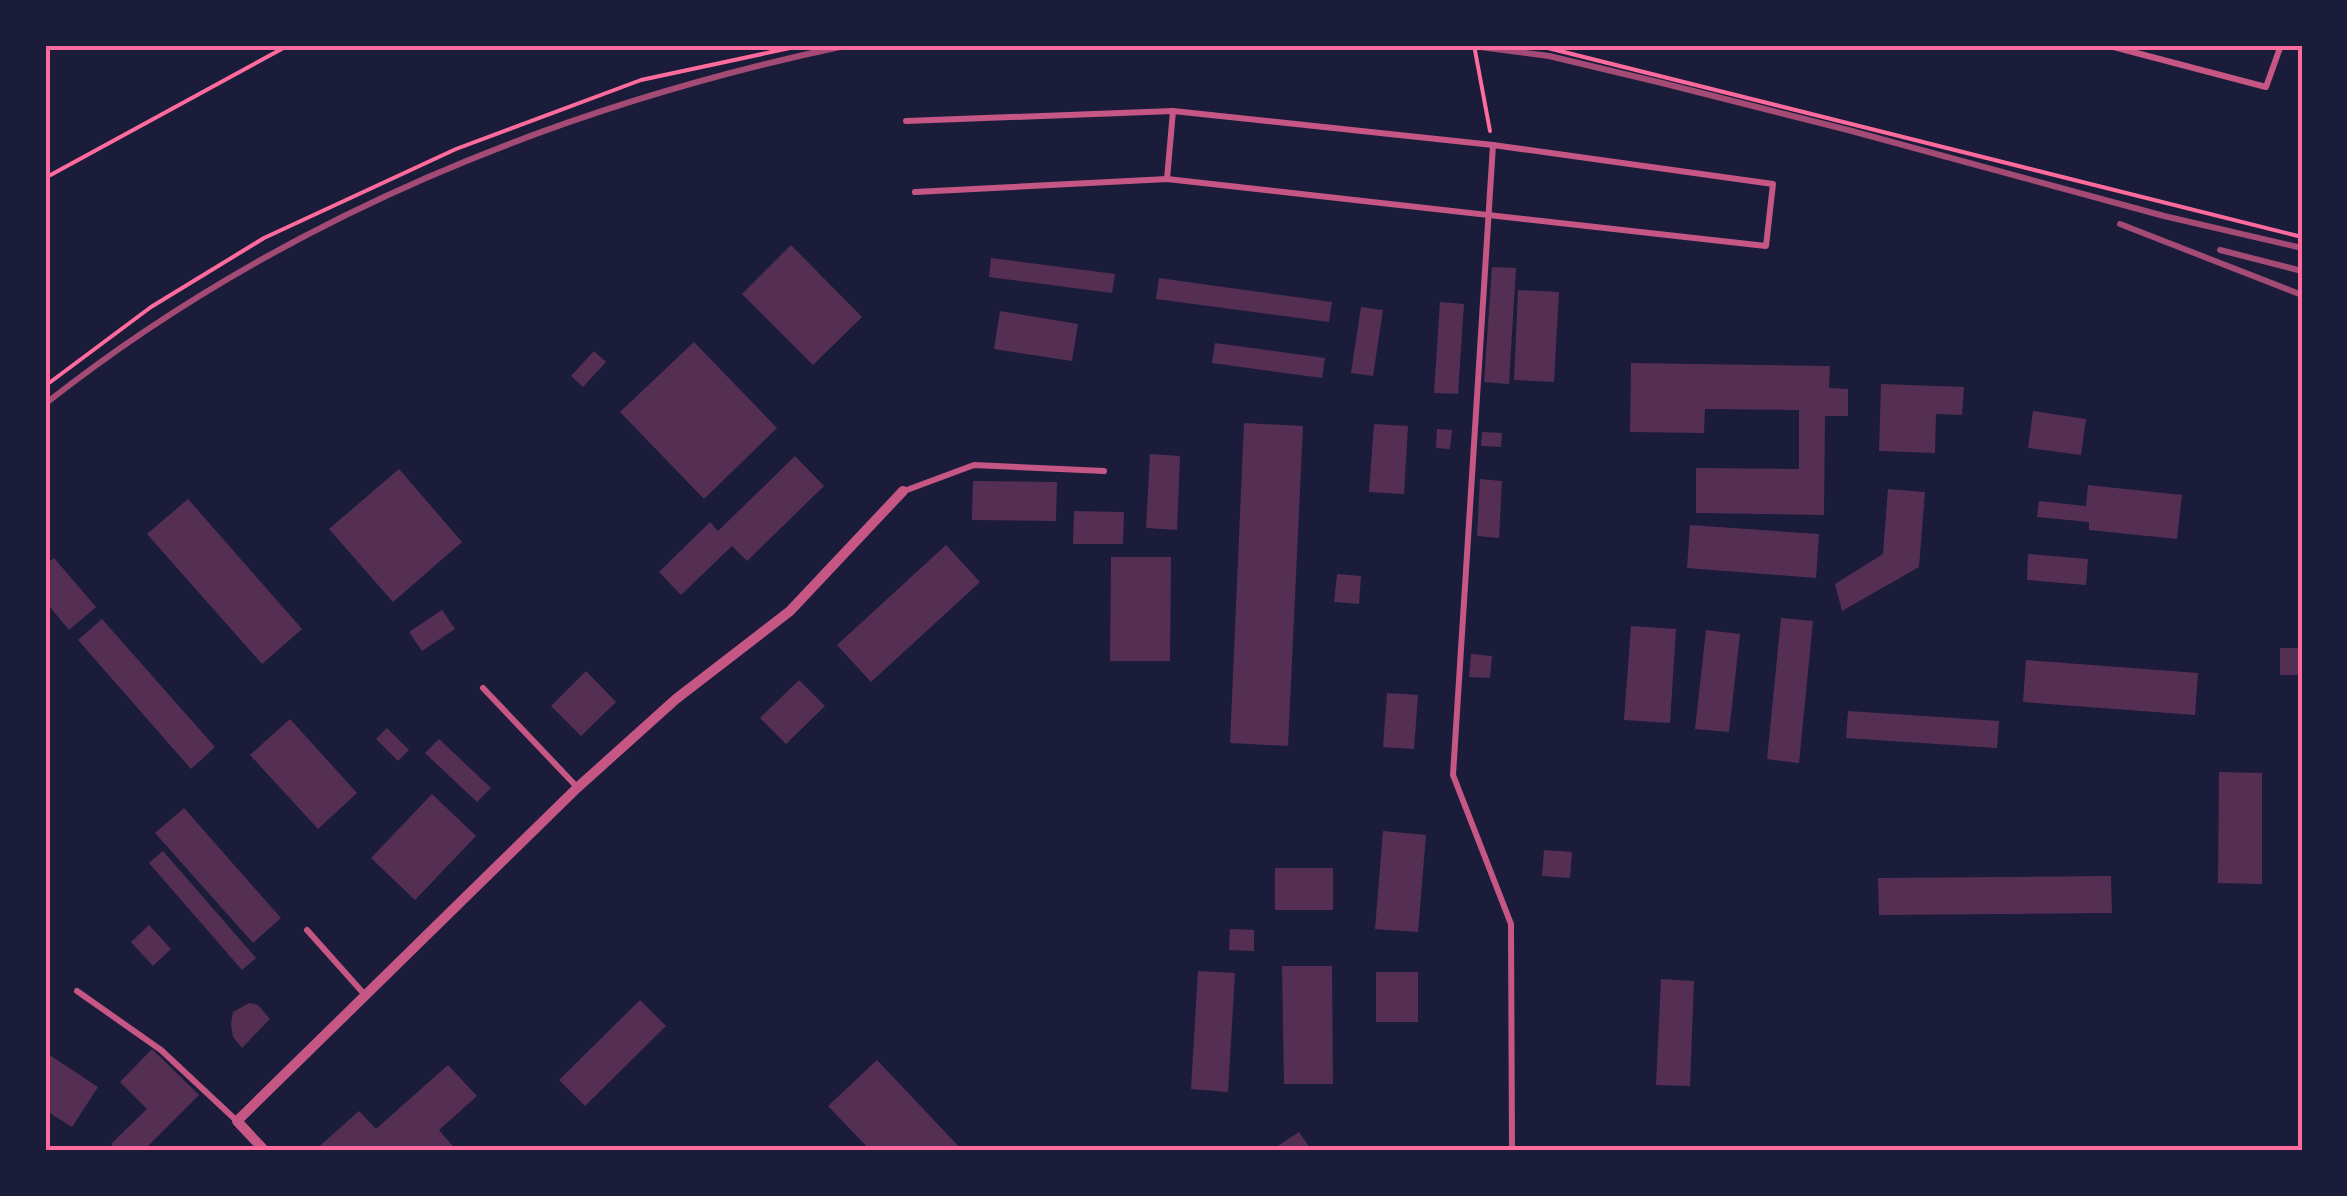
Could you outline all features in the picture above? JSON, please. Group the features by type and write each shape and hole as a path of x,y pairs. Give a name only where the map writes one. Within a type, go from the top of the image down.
{"street":[{"path":"265,1151 238,1121 577,788 676,699 790,611 903,491"}],"lane":[{"path":"2106,45 2266,87 2282,45"},
{"path":"1168,180 1173,111"},
{"path":"906,121 1173,111 1493,145 1773,184 1766,246 1168,180 915,192"},
{"path":"1493,145 1453,776 1511,924 1512,1151"},
{"path":"903,491 974,466 1104,471"},
{"path":"483,688 577,788"},
{"path":"307,930 366,996"},
{"path":"77,991 161,1050 238,1121"}],"path":[{"path":"45,178 289,45"},
{"path":"45,386 151,307 264,238 456,149 641,80 804,45"},
{"path":"1474,45 1493,145"},
{"path":"1536,45 2302,237"}],"building":[{"path":"791,245 862,317 813,365 742,294"},
{"path":"991,258 1115,274 1112,293 989,277"},
{"path":"1492,267 1516,268 1509,384 1484,382"},
{"path":"1159,278 1332,302 1329,322 1156,299"},
{"path":"1518,290 1559,292 1554,382 1514,380"},
{"path":"1440,302 1464,304 1458,394 1434,393"},
{"path":"1361,307 1383,310 1373,376 1351,373"},
{"path":"1000,311 1078,324 1072,361 994,349"},
{"path":"694,342 777,428 704,499 620,412"},
{"path":"1215,343 1325,358 1322,378 1212,363"},
{"path":"594,351 606,362 583,387 571,376"},
{"path":"1631,363 1830,366 1829,388 1848,389 1848,416 1825,416 1824,515 1696,513 1696,468 1799,469 1799,410 1705,409 1704,433 1630,432"},
{"path":"1881,384 1964,387 1962,415 1936,414 1935,453 1879,451"},
{"path":"2033,411 2086,419 2081,455 2028,448"},
{"path":"1244,423 1303,426 1288,746 1230,743"},
{"path":"1374,424 1408,426 1404,494 1369,492"},
{"path":"1437,429 1452,430 1450,449 1436,448"},
{"path":"1482,432 1502,433 1501,447 1481,446"},
{"path":"1150,454 1180,456 1177,530 1146,528"},
{"path":"795,456 824,486 747,561 732,546 681,595 659,572 710,522 718,531"},
{"path":"399,469 462,542 393,602 329,529"},
{"path":"1480,479 1502,481 1499,538 1477,536"},
{"path":"973,481 1057,482 1056,521 972,520"},
{"path":"2088,485 2182,495 2177,539 2089,530 2089,522 2037,517 2039,501 2086,506"},
{"path":"1888,489 1925,492 1919,567 1842,611 1835,584 1883,554"},
{"path":"188,499 302,629 262,664 147,534"},
{"path":"1074,511 1124,512 1123,544 1073,544"},
{"path":"1690,525 1819,534 1816,578 1687,568"},
{"path":"946,545 980,582 871,682 837,645"},
{"path":"2028,554 2088,559 2086,585 2027,580"},
{"path":"1111,557 1171,557 1170,661 1110,661"},
{"path":"54,558 96,607 69,630 45,601 45,565"},
{"path":"1337,574 1361,576 1359,604 1334,602"},
{"path":"442,610 455,629 422,651 409,632"},
{"path":"1781,618 1813,621 1799,763 1767,759"},
{"path":"102,619 215,747 191,769 78,640"},
{"path":"1631,626 1676,629 1670,723 1624,720"},
{"path":"1706,630 1740,634 1729,732 1695,729"},
{"path":"2280,648 2302,648 2302,675 2280,675"},
{"path":"1471,654 1492,656 1490,678 1469,677"},
{"path":"2026,660 2198,673 2195,715 2023,702"},
{"path":"586,671 616,702 581,736 551,706"},
{"path":"799,680 825,706 786,744 760,718"},
{"path":"1387,693 1418,695 1414,749 1383,747"},
{"path":"1848,711 1999,721 1997,748 1846,738"},
{"path":"290,719 357,793 318,829 250,755"},
{"path":"387,728 409,750 398,761 376,739"},
{"path":"439,739 491,788 477,802 425,753"},
{"path":"2219,772 2262,773 2262,884 2218,883"},
{"path":"432,794 476,836 415,900 371,858"},
{"path":"184,808 281,918 253,943 155,833"},
{"path":"1383,831 1426,835 1418,932 1375,929"},
{"path":"1544,850 1572,852 1570,878 1542,876"},
{"path":"163,851 256,958 242,970 149,863"},
{"path":"1275,868 1333,868 1333,910 1275,910"},
{"path":"2111,876 2112,913 1879,915 1878,878"},
{"path":"149,925 171,949 153,966 131,942"},
{"path":"1230,929 1254,930 1254,951 1229,950"},
{"path":"1282,966 1332,966 1333,1084 1284,1084"},
{"path":"1198,971 1235,973 1228,1092 1191,1089"},
{"path":"1376,972 1418,972 1418,1022 1376,1022"},
{"path":"1661,979 1694,981 1690,1086 1656,1085"},
{"path":"640,1000 666,1026 585,1106 559,1080"},
{"path":"249,1003 258,1005 270,1019 242,1048 233,1037 231,1024 233,1012"},
{"path":"152,1049 199,1095 143,1151 118,1151 111,1144 147,1109 120,1082"},
{"path":"45,1052 98,1087 72,1127 45,1110"},
{"path":"877,1060 963,1151 871,1151 828,1106"},
{"path":"448,1065 477,1096 439,1130 457,1151 398,1151 394,1146 388,1151 314,1151 359,1111 376,1129"},
{"path":"1299,1132 1312,1151 1270,1151"}],"railway":[{"path":"45,404 135,338 229,278 326,225 426,178 634,101 741,70 849,45"},
{"path":"1465,45 1549,56 1662,83 2164,216 2302,248"},
{"path":"2120,224 2302,295"},
{"path":"2220,250 2302,271"}]}
